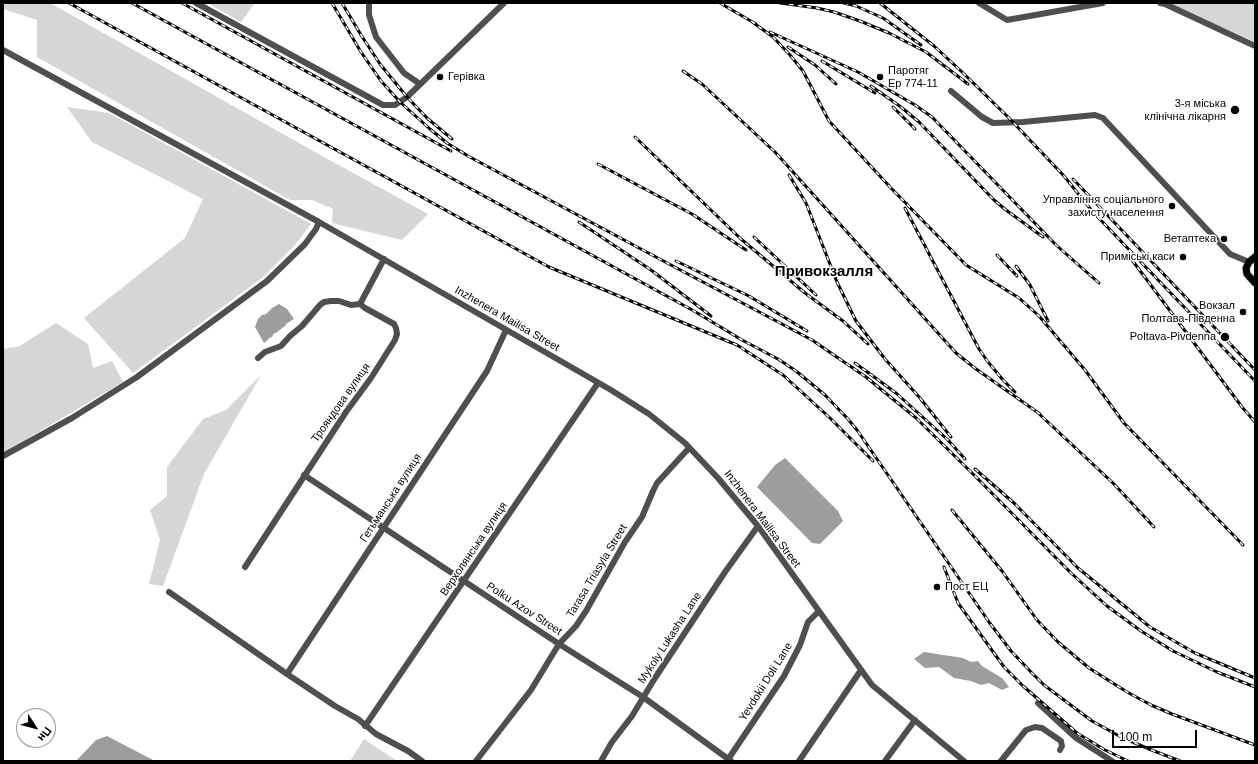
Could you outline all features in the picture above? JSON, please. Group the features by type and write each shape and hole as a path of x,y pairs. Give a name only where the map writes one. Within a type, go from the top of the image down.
{"main road":[{"path":"1252,259 1246,268 1247,274 1255,283"}],"street":[{"path":"196,3 383,105 395,105 407,97 504,3"},
{"path":"369,3 369,15 376,37 404,73 420,84"},
{"path":"979,3 1006,20 1098,3"},
{"path":"1160,3 1255,46"},
{"name":"Inzhenera Mailisa Street","path":"3,50 319,222 649,414 689,448 718,478 758,526 818,612 872,685 964,761"},
{"path":"951,91 982,117 993,123 1095,115 1103,118 1230,254 1252,259"},
{"path":"3,456 72,418 137,377 268,281 305,244 316,229 319,222"},
{"path":"258,358 265,352 281,346 290,336 298,331 324,302 331,301 352,305 360,304 384,259"},
{"name":"Трояндова вулиця","path":"245,567 395,340 396,328 394,324 364,308 360,304"},
{"name":"Гетьманська вулиця","path":"287,674 487,371 506,330"},
{"name":"Верхолянська вулиця","path":"365,726 598,383"},
{"name":"Tarasa Triasyla Street","path":"476,761 531,690 559,644 576,626 586,611 624,542 642,517 653,491 689,448"},
{"name":"Polku Azov Street","path":"304,476 384,527 559,644 643,697 729,760"},
{"name":"Mykoly Lukasha Lane","path":"601,761 612,742 632,716 725,572 758,526"},
{"path":"169,592 287,674 335,706 358,719 376,734 408,751 422,761"},
{"name":"Yevdokii Doli Lane","path":"729,760 784,676 800,645 808,622 818,612"},
{"path":"799,761 861,670"},
{"path":"1038,703 1076,738 1112,761"},
{"path":"886,761 914,720"},
{"path":"1001,761 1026,730 1035,727 1042,728 1060,741 1062,746 1060,750"}],"shaded area":[{"path":"3,3 50,3 428,214 402,240 332,223 333,209 312,200 290,200 37,57 37,20 3,9"},
{"path":"207,3 255,3 241,22"},
{"path":"1168,3 1255,3 1255,42 1210,22"},
{"path":"67,107 109,113 311,224 295,245 262,278 133,373 84,318 185,238 203,199 92,142"},
{"path":"279,304 287,309 294,319 274,333 272,337 264,343 255,327 258,319"},
{"path":"56,323 88,344 93,368 112,361 123,382 3,453 3,349 20,346"},
{"path":"261,375 204,474 163,586 149,584 160,540 150,510 167,496 167,467 203,419 226,410"},
{"path":"785,458 838,511 843,521 820,544 812,543 757,487 775,465"},
{"path":"924,652 963,658 971,662 978,661 982,666 1002,678 1009,687 1002,690 989,683 981,685 971,681 954,678 939,667 925,668 914,659"},
{"path":"107,736 155,761 76,761 96,740"},
{"path":"364,739 397,761 350,761"}],"railway":[{"path":"69,3 549,267 737,345 783,375 830,418 873,461"},
{"path":"132,3 694,311 742,340 778,359 796,371 825,395 857,430 989,622 1011,651 1031,672 1044,685 1092,721 1121,737 1180,761"},
{"path":"182,3 451,151"},
{"path":"332,3 361,52 381,81 400,102 447,143 468,156 812,340 866,377 916,418 1071,573 1107,606 1141,631 1173,651 1217,672 1255,687"},
{"path":"342,3 380,64 407,97 427,118 452,139"},
{"path":"720,3 756,24"},
{"path":"780,3 834,12 889,33 926,52 968,84"},
{"path":"844,3 856,6 883,18 921,45"},
{"path":"880,3 934,46 1008,117 1064,176 1092,211 1255,381"},
{"path":"751,21 773,37 790,55 803,71 829,121 891,188 966,265 1019,298 1039,316 1085,370 1124,423 1243,545"},
{"path":"770,32 858,72 915,105 932,117 1056,245 1099,283"},
{"path":"788,47 815,65 836,84"},
{"path":"822,61 875,93"},
{"path":"683,71 702,84 775,152 956,353 1040,414"},
{"path":"871,86 919,122 994,200 1043,237"},
{"path":"893,107 915,129"},
{"path":"635,137 741,239 805,293 843,321 868,344"},
{"path":"598,164 692,214 746,250"},
{"path":"789,175 806,203 837,282 856,321 885,359 920,398 951,437"},
{"path":"1073,179 1255,370"},
{"path":"905,208 979,349 1003,380 1015,392"},
{"path":"579,222 651,270 711,316"},
{"path":"754,237 816,295"},
{"path":"997,255 1017,276"},
{"path":"1132,260 1242,407 1255,422"},
{"path":"676,261 749,296 807,331"},
{"path":"1016,266 1030,285 1048,321"},
{"path":"855,363 896,393 948,440 965,459"},
{"path":"1036,411 1113,483 1154,527"},
{"path":"975,469 1014,503 1078,568 1150,627 1195,653 1255,678"},
{"path":"952,510 1002,571 1037,620 1058,642 1089,668 1151,705 1255,745"},
{"path":"944,567 958,603 1004,667 1023,686 1077,733 1105,750 1128,761"}],"place":[{"name":"Герівка","path":"440,77"},
{"name":"Паротяг Ер 774-11","path":"880,77"},
{"name":"3-я міська клінічна лікарня","path":"1235,110"},
{"name":"Управління соціального захисту населення","path":"1172,206"},
{"name":"Ветаптека","path":"1224,239"},
{"name":"Приміські каси","path":"1183,257"},
{"name":"Вокзал Полтава-Південна","path":"1243,312"},
{"name":"Poltava-Pivdenna","path":"1225,337"},
{"name":"Пост ЕЦ","path":"937,587"}],"district":[{"name":"Привокзалля","path":"824,272"}]}
